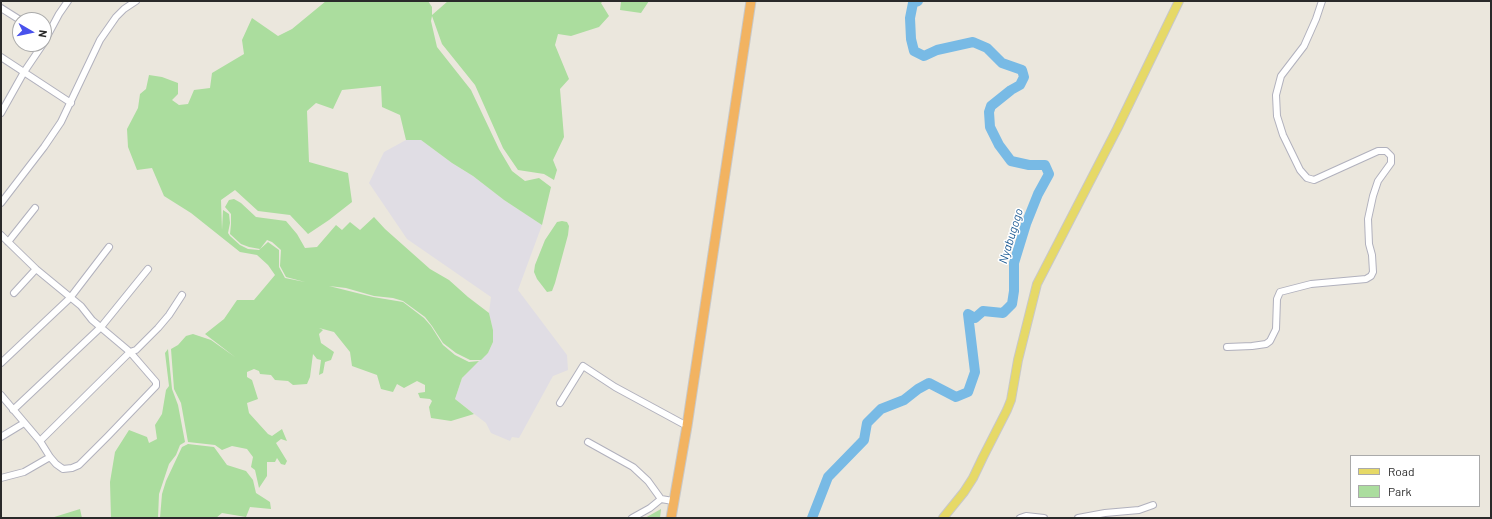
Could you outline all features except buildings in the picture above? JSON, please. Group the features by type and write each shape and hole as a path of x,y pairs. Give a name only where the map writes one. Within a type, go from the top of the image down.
{"highway":[{"path":"671,518 687,426 751,1"}],"main road":[{"path":"943,518 973,478 982,457 1007,410 1011,400 1018,360 1037,284 1117,129 1179,1"}],"street":[{"path":"1227,347 1252,346 1266,344 1270,341 1276,329 1277,299 1280,292 1311,284 1366,279 1371,276 1373,272 1373,263 1369,244 1368,219 1378,181 1391,163 1391,156 1386,151 1378,151 1366,155 1314,180 1310,180 1304,176 1300,170 1283,135 1277,116 1276,95 1281,76 1304,46 1322,1"},
{"path":"52,26 66,2"},
{"path":"1,203 44,147 61,122 100,40 116,17 132,2"},
{"path":"1,8 12,15"},
{"path":"2,109 36,52"},
{"path":"1,57 71,103"},
{"path":"8,242 35,208"},
{"path":"1,235 36,269 130,352 156,382 156,386 79,465 72,468 62,469 50,457 40,441 1,395"},
{"path":"1,363 70,298 109,247"},
{"path":"14,293 36,269"},
{"path":"14,410 101,327 148,269"},
{"path":"40,441 130,352 136,350 158,328 182,295"},
{"path":"560,403 584,366 616,387 687,426"},
{"path":"1,437 24,423"},
{"path":"588,442 633,467 648,481 661,499 673,501"},
{"path":"1,478 24,472 50,457"},
{"path":"632,518 650,508 661,499"},
{"path":"1078,518 1105,513 1139,510 1154,505"},
{"path":"1020,518 1026,516 1044,518"}],"shaded area":[{"path":"406,140 421,140 452,163 473,176 504,200 542,225 518,290 567,355 568,370 553,376 519,438 512,437 510,441 491,433 486,423 455,399 462,378 488,353 493,342 493,330 489,313 491,297 407,239 369,183 384,152"}],"green space":[{"path":"326,1 428,1 432,7 432,15 448,1 603,1 601,3 609,16 599,27 571,36 558,34 555,45 569,79 560,89 564,137 553,160 557,170 554,180 544,174 518,170 503,148 475,85 442,44 432,16 431,21 437,47 471,90 499,149 512,171 525,181 539,178 551,187 542,225 504,200 473,176 452,163 421,140 406,140 400,115 382,107 381,86 342,90 333,109 316,103 307,111 309,162 348,173 352,202 329,220 308,234 290,215 258,211 235,190 221,200 222,230 223,210 229,214 230,223 228,233 240,245 248,249 259,250 268,242 279,250 279,267 285,278 305,282 286,277 280,266 281,250 272,242 267,240 260,249 249,247 241,244 230,234 231,214 225,207 229,200 234,199 241,203 256,217 286,221 297,234 305,248 317,247 336,225 342,230 350,222 360,230 374,217 385,229 430,269 449,280 489,313 493,330 493,342 488,353 481,360 470,360 456,353 443,343 425,317 403,301 393,298 374,296 346,288 329,286 373,297 403,302 424,318 443,345 455,355 469,362 479,361 462,378 455,399 474,414 451,421 431,418 429,407 432,401 430,399 420,398 418,393 425,392 425,385 417,381 404,388 397,384 393,392 381,389 377,375 352,366 350,352 334,332 319,328 323,330 319,334 321,343 334,352 331,360 325,362 323,373 319,375 321,360 317,359 313,354 310,377 307,384 293,385 288,381 275,380 271,375 260,374 259,371 254,369 247,372 247,377 252,380 258,399 247,403 249,413 268,434 272,436 282,429 287,441 281,439 276,443 287,461 285,465 281,464 277,458 275,462 267,462 267,476 259,488 255,470 251,467 253,457 247,449 232,446 222,450 215,445 188,442 181,403 174,389 171,349 178,345 186,336 193,334 211,340 235,357 205,334 224,319 237,300 254,300 275,275 268,265 257,255 240,252 191,213 164,196 152,168 137,170 128,147 127,129 138,108 140,94 146,89 149,75 162,77 178,83 178,94 172,100 179,105 188,104 194,90 210,88 212,73 244,54 242,40 252,18 278,36 292,29"},
{"path":"617,1 649,1 641,13 620,10 621,2"},
{"path":"557,222 567,222 569,226 568,235 555,283 552,291 547,292 537,279 534,272 535,265 545,240"},
{"path":"168,349 172,389 178,405 185,442 180,445 176,455 169,464 159,494 158,518 111,518 110,482 115,452 129,430 147,437 149,443 157,439 155,425 162,414 166,390 169,386 165,353"},
{"path":"188,444 214,447 227,465 246,471 253,480 256,493 270,502 271,509 250,507 246,517 222,513 216,518 160,518 162,494 166,481 182,447"},
{"path":"80,509 82,518 51,518"},
{"path":"661,509 660,518 645,518"}],"waterway":[{"name":"Nyabugogo","path":"812,518 828,477 864,440 867,423 881,409 904,400 918,389 929,383 956,397 968,392 975,372 968,314 975,318 983,311 1003,313 1012,304 1014,291 1014,263 1026,224 1038,194 1049,174 1045,165 1029,165 1011,161 999,145 990,127 989,112 991,106 1011,90 1020,85 1024,77 1022,70 1002,63 987,48 973,42 937,50 924,56 914,51 911,39 910,18 913,3 918,1"}]}
